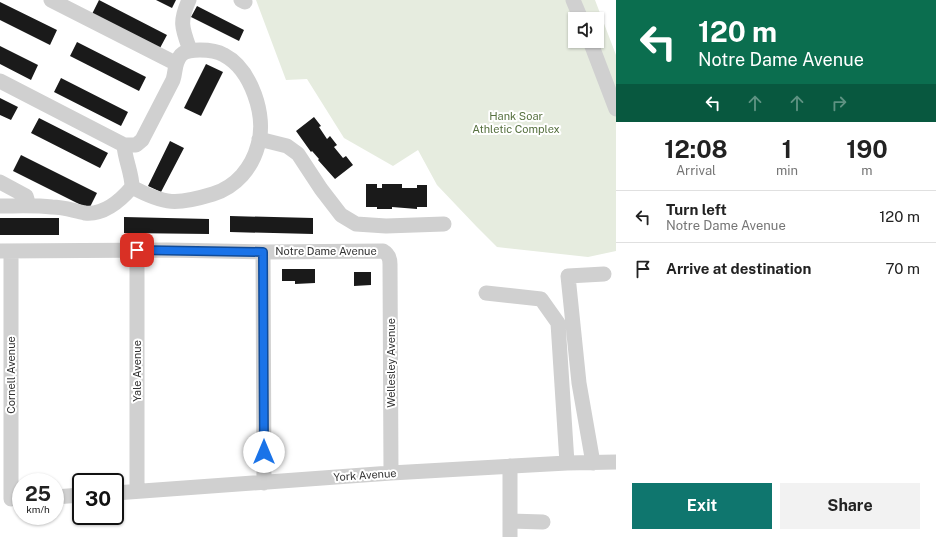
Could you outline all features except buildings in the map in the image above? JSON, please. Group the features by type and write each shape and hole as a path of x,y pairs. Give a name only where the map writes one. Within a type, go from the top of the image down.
{"street":[{"path":"51,0 175,63"},
{"path":"189,0 182,21 183,30 190,50"},
{"path":"573,0 578,12"},
{"path":"593,48 616,109"},
{"path":"0,81 124,145 136,145 142,140 173,80 175,63 182,54 190,50 210,50 224,54 239,66 250,85 258,106 261,122 259,145 250,165 238,181 217,193 191,201 168,202 150,197 132,187"},
{"path":"259,139 287,146 298,154 321,189 342,215 356,224 386,226 444,224"},
{"path":"0,206 52,207 87,213 96,212 117,202 132,187 132,178 125,155 124,145"},
{"path":"0,182 26,196 29,206"},
{"name":"Yale Avenue","path":"137,250 137,491"},
{"name":"Notre Dame Avenue","path":"6,251 382,251 387,254"},
{"name":"Cornell Avenue","path":"6,251 11,499"},
{"path":"263,252 264,483"},
{"name":"Wellesley Avenue","path":"387,254 390,258 391,473"},
{"path":"593,463 579,384 568,276 604,274"},
{"path":"486,293 541,299 558,323 567,463"},
{"name":"York Avenue","path":"124,492 391,473 567,463 616,462"},
{"path":"510,466 510,537"},
{"path":"510,521 543,522"}],"green space":[{"name":"Hank Soar Athletic Complex","path":"256,0 595,0 600,12 568,12 568,48 604,48 604,24 616,55 616,251 588,257 497,247 437,185 418,150 393,166 344,138 307,79 286,80"}],"route":[{"path":"137,250 263,252 264,452"}]}
